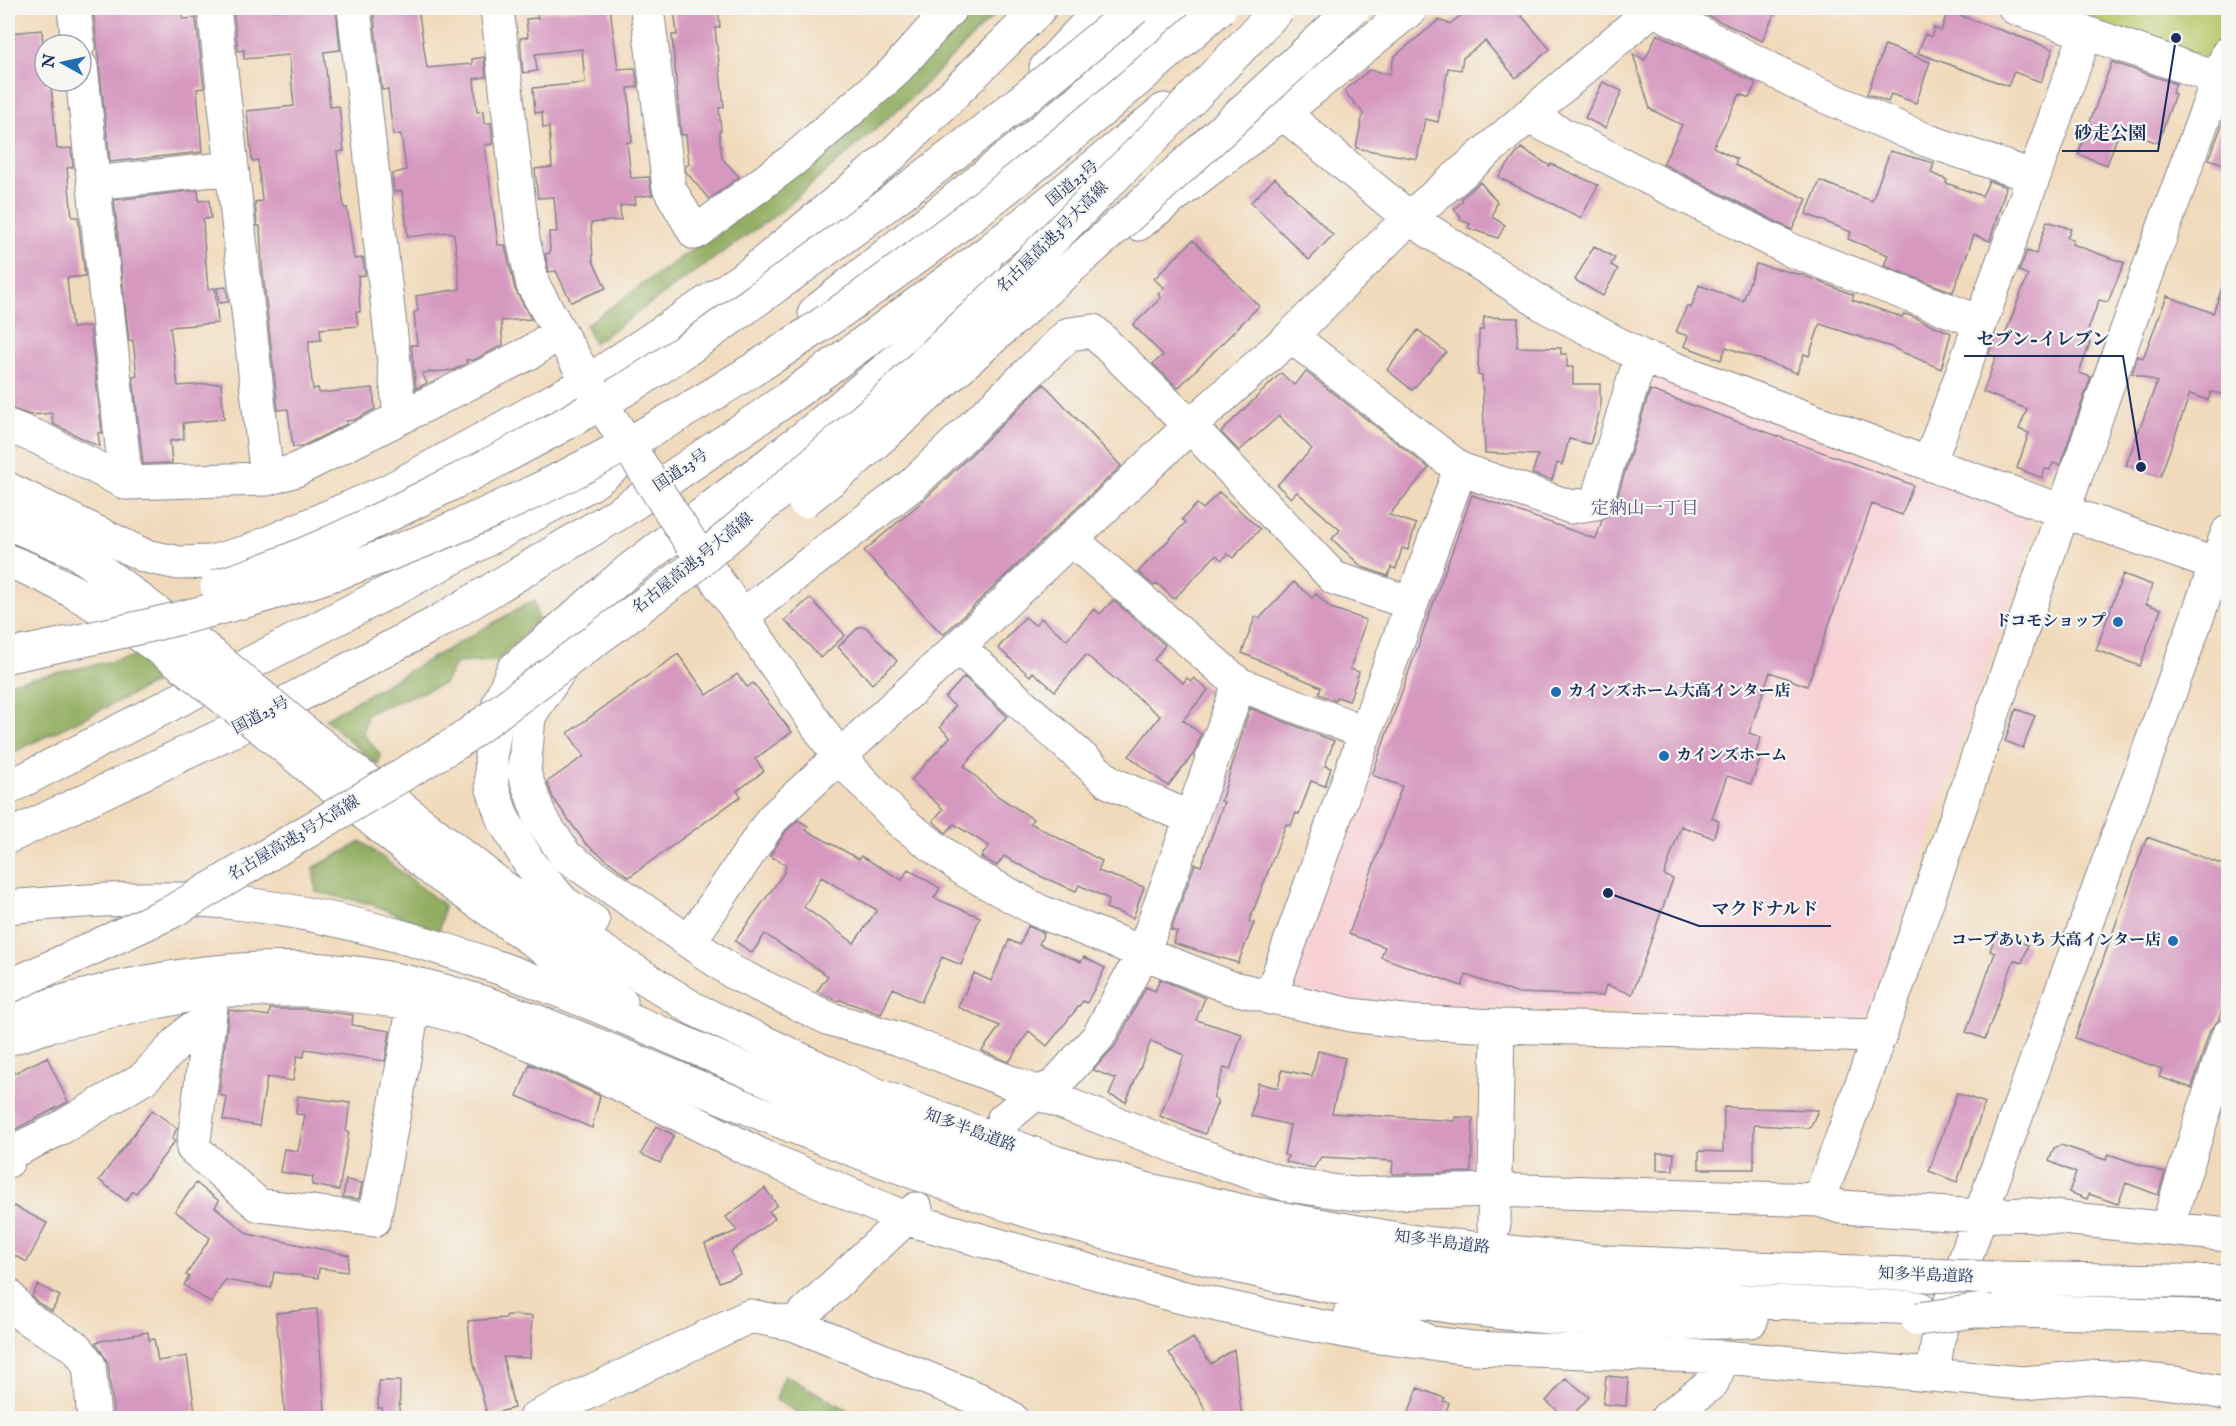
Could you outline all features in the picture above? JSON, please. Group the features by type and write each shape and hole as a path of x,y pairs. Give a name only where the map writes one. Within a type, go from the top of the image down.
{"main road":[{"path":"74,8 77,33"},
{"path":"214,8 267,479"},
{"path":"354,8 400,416"},
{"path":"496,8 523,239 533,285 558,333 589,386 694,547 838,757 900,821 966,871 1039,911 1228,987 1270,999 1351,1015 1412,1022 1498,1026 1880,1036"},
{"path":"647,8 669,188 695,233 793,160 893,73 942,10"},
{"path":"8,489 145,556 179,562 211,561 247,552 388,490 589,386 751,273 890,157 1040,8"},
{"path":"762,355 886,242 1102,8"},
{"path":"8,656 137,609 256,574 334,542 466,477 610,399 740,312 896,200 1033,93 1135,8"},
{"path":"8,788 398,587 591,484 762,355 1078,101 1177,8"},
{"path":"8,656 192,615 340,572 519,499 634,442 734,384 846,309 1051,154 1220,8"},
{"name":"名古屋高速3号大高線","path":"8,987 173,910 458,742 686,573 832,450 1013,279 1279,8"},
{"name":"国道23号","path":"8,837 236,729 440,621 621,512 781,403 988,252 1292,8"},
{"path":"458,742 517,716 694,588 848,467 1141,205 1354,8"},
{"path":"1412,8 1283,113 1146,218 873,404 694,547 558,670 529,716 524,773 540,817 566,856 734,973 830,1019 899,1039 1185,1150 1287,1185 1355,1194 1493,1190 1819,1200 1841,1207 1980,1216 2024,1214 2229,1235"},
{"path":"690,941 772,819 958,647 1190,426 1291,336 1409,218 1653,8 1815,92 1926,140 2032,176"},
{"path":"1819,1200 1880,1036 2064,509 2224,66 2086,33 2015,8"},
{"path":"1929,464 2086,33"},
{"path":"84,93 126,483"},
{"path":"1283,113 1409,218 1549,309 1641,356 1929,464 2064,509 2223,567"},
{"path":"1527,116 1793,251 1980,322"},
{"path":"94,183 231,168"},
{"path":"694,1009 638,948 564,903 530,864 502,817 492,786 491,753 499,703 513,670 548,637 628,570 807,435 969,300 988,252"},
{"path":"742,616 913,484 1069,334 1093,332 1190,426 1334,578 1412,603"},
{"path":"8,426 39,438 126,483 267,479 296,470 531,352 558,333"},
{"path":"1291,336 1460,470 1571,507 1596,503 1641,356"},
{"path":"1270,999 1460,470"},
{"path":"8,523 75,551 127,593 190,654 288,734 504,888 694,1009"},
{"path":"1933,1375 1938,1339 1980,1216 2223,567 2229,532"},
{"path":"1071,539 1239,684 1364,732"},
{"path":"8,541 63,562 127,593"},
{"path":"8,561 52,580 190,654"},
{"path":"958,647 1109,782 1190,818"},
{"path":"1003,1120 1037,1092 1053,1087 1098,1036 1143,953 1239,684"},
{"path":"288,734 435,872 639,1013 738,1068"},
{"path":"8,907 140,897 243,904 331,919 417,940 514,974 738,1068"},
{"path":"8,1018 65,999 149,980 237,969 296,968 353,973 435,989 510,1012 863,1154 995,1200 1101,1233 1357,1293 1466,1311 1589,1322 1699,1324 1918,1314"},
{"path":"8,1039 51,1025 211,1006 307,990 414,1005 470,1020 531,1044 617,1083 762,1156 911,1214 1177,1296 1280,1319 1431,1344 1475,1337 2023,1383 2088,1377 2137,1379 2182,1384 2229,1394"},
{"path":"211,1006 193,1148 259,1205 374,1220 414,1005"},
{"path":"8,1161 12,1152 59,1129 144,1078 211,1006"},
{"name":"知多半島道路","path":"694,1009 867,1092 947,1124 1055,1162 1145,1189 1256,1214 1415,1242 1607,1262 1992,1278 2229,1282"},
{"path":"1494,1225 1498,1026"},
{"path":"2167,1228 2221,1080 2229,1036"},
{"name":"知多半島道路","path":"738,1068 913,1143 1008,1178 1088,1203 1275,1250 1334,1261 1503,1284 1918,1314 1982,1310 2229,1317"},
{"path":"863,1154 899,1181 998,1222 1063,1244 1206,1281 1383,1316 1431,1344"},
{"path":"793,1324 911,1214"},
{"path":"8,1295 25,1317 77,1348 89,1365 94,1419"},
{"path":"535,1419 750,1316 793,1324 978,1400 1011,1419"},
{"path":"1667,1419 1712,1383 1725,1357"}],"shaded area":[{"name":"カインズホーム","path":"1649,372 2025,519 2033,532 1869,1011 1856,1021 1304,999 1296,992 1292,981 1466,488 1475,484 1596,522"}],"green space":[{"path":"968,8 1001,8 913,96 780,212 594,343 586,325 760,201 873,106"},
{"path":"2046,8 2228,8 2222,38 2214,53 2204,63"},
{"path":"534,600 538,620 497,661 456,663 444,684 367,713 363,733 381,756 377,765 325,719"},
{"path":"141,655 165,678 8,755 8,683"},
{"path":"362,842 444,905 439,933 372,904 316,892 313,868"},
{"path":"784,1375 862,1418 808,1418 776,1400"}],"building":[{"path":"93,8 182,8 183,19 196,18 204,88 197,89 202,152 110,162"},
{"path":"233,8 271,8 271,10 336,8 340,50 324,52 330,107 339,106 344,151 337,152 344,208 347,208 354,259 363,258 365,275 358,276 360,312 356,312 358,326 320,329 321,340 309,341 309,356 313,389 318,388 319,393 373,388 375,409 354,420 346,421 347,424 301,447 293,447 288,409 278,410 262,265 260,226 257,226 255,202 262,201 258,160 252,161 247,111 294,106 289,55 244,59 244,50 238,51"},
{"path":"373,8 418,8 427,68 472,64 472,59 484,57 486,77 474,79 477,112 483,111 484,123 491,123 493,144 485,145 498,245 505,245 515,289 531,319 501,321 503,345 474,360 466,360 467,363 454,370 422,373 427,383 416,389 411,345 417,345 414,312 418,311 416,296 460,289 456,249 454,234 450,232 408,237 402,191 394,192 392,174 406,170 401,134 393,135 388,89 382,90"},
{"path":"610,8 618,69 635,68 638,87 628,88 632,142 627,142 631,178 649,177 652,195 635,197 636,204 620,206 621,220 591,223 593,261 606,288 571,302 556,271 549,272 545,254 550,253 549,232 557,232 554,197 538,198 535,169 552,167 549,127 543,128 542,112 535,113 533,88 585,83 582,49 535,54 537,71 523,73 520,38 528,37 526,19 538,18 536,13"},
{"path":"674,8 718,8 720,27 715,28 724,107 719,108 722,158 739,177 709,199 686,172 685,167 689,164 686,135 681,135 672,35 677,35"},
{"path":"1470,8 1515,8 1550,49 1516,78 1485,41 1463,58 1461,70 1448,68 1438,122 1425,119 1417,159 1356,148 1363,113 1344,91 1369,70 1390,74 1394,57 1439,20 1450,24"},
{"path":"1691,8 1777,8 1762,41"},
{"path":"1948,11 2053,49 2041,82 2014,72 2008,86 1918,53 1925,34 1931,37 1934,28 1941,31"},
{"path":"42,30 42,33 33,33 33,93 52,93 57,149 71,148 73,167 67,168 72,217 78,217 85,276 67,278 72,328 90,326 102,433 98,433 100,447 53,424 52,413 31,415 8,408 8,33"},
{"path":"1657,34 1756,83 1749,98 1740,94 1713,147 1737,159 1735,165 1807,199 1792,230 1663,164 1682,125 1650,109 1633,54 1645,60"},
{"path":"1885,45 1930,62 1916,103 1891,94 1888,102 1867,94"},
{"path":"2112,62 2176,84 2172,93 2175,94 2158,143 2120,129 2107,165 2078,154"},
{"path":"1603,82 1622,91 1605,128 1585,118"},
{"path":"2229,106 2229,166 2209,159"},
{"path":"1521,148 1550,166 1551,164 1598,185 1581,218 1498,177"},
{"path":"1890,151 1934,163 1931,173 1947,180 1946,183 1982,196 1989,181 2006,187 1990,241 1974,235 1953,292 1884,266 1888,255 1848,239 1851,232 1806,214 1820,181 1872,201"},
{"path":"1275,178 1333,235 1309,260 1251,202"},
{"path":"1480,182 1497,202 1492,217 1505,225 1498,238 1468,228 1470,224 1460,220 1461,217 1454,209 1463,201 1461,199"},
{"path":"198,190 199,201 209,200 211,218 203,219 204,241 208,289 215,288 218,323 170,327 178,386 221,383 224,419 183,423 184,439 170,441 172,463 143,464 133,377 137,376 133,340 129,341 114,200"},
{"path":"2047,221 2071,229 2067,238 2073,240 2072,244 2124,263 2108,302 2099,300 2084,341 2090,343 2079,373 2091,377 2060,465 2053,463 2050,470 2045,469 2042,478 2017,468 2029,433 2019,429 2027,409 1983,392 1996,357 1989,354 1996,334 2004,337 2028,275 2019,271 2027,251 2036,254"},
{"path":"1193,240 1259,306 1178,388 1153,364 1163,355 1133,325 1161,298 1158,294 1164,288 1154,279"},
{"path":"1594,246 1615,258 1611,265 1618,269 1603,296 1575,280"},
{"path":"1756,264 1802,275 1854,295 1852,300 1902,317 1904,314 1911,316 1951,333 1941,369 1891,347 1820,324 1809,356 1804,354 1797,373 1726,347 1721,360 1684,346 1688,336 1676,332 1687,306 1691,308 1699,285 1743,301"},
{"path":"2226,277 2229,277 2229,395 2211,392 2208,400 2190,394 2160,477 2126,465 2157,382 2132,373 2138,356 2143,358 2167,296 2213,313"},
{"path":"226,287 228,302 219,303 217,288"},
{"path":"1484,317 1518,318 1517,347 1561,348 1561,354 1567,354 1567,367 1573,367 1573,384 1600,384 1600,410 1590,444 1569,439 1562,465 1557,463 1552,480 1532,474 1538,455 1485,453 1482,376 1478,375 1479,330 1483,330"},
{"path":"1418,330 1446,352 1412,390 1387,370"},
{"path":"1306,372 1429,468 1389,515 1416,524 1408,550 1402,548 1396,569 1391,567 1388,576 1362,567 1332,539 1340,530 1297,492 1291,498 1277,485 1312,449 1279,416 1239,451 1221,432 1281,373 1294,385"},
{"path":"1044,384 1121,466 943,635 864,551 926,498"},
{"name":"カインズホーム大高インター店","path":"1650,390 1913,485 1902,515 1872,504 1807,686 1770,672 1749,733 1761,737 1755,755 1761,757 1751,784 1727,776 1712,818 1719,821 1713,838 1681,826 1664,875 1673,879 1632,994 1606,985 1603,996 1516,993 1466,975 1462,986 1381,957 1385,947 1349,934 1402,786 1372,775 1472,495 1596,539 1602,520 1614,508"},
{"path":"1219,492 1260,529 1233,558 1228,554 1222,560 1216,555 1174,599 1157,583 1154,586 1138,572 1185,523 1182,519 1197,504 1203,509"},
{"path":"2123,574 2152,585 2146,604 2161,609 2140,666 2096,650"},
{"path":"1294,582 1312,598 1316,594 1331,608 1366,620 1350,669 1359,672 1349,701 1337,697 1335,701 1319,694 1321,687 1242,653 1255,617 1260,618"},
{"path":"810,598 845,635 821,658 785,620"},
{"path":"1113,600 1165,645 1154,660 1183,683 1187,678 1191,681 1194,678 1208,690 1183,720 1201,734 1195,752 1168,786 1129,756 1160,716 1086,655 1055,691 1033,672 1030,676 998,648 1025,617 1035,625 1041,618 1067,640 1094,609 1100,614"},
{"path":"859,627 866,627 897,661 872,684 838,647"},
{"path":"678,654 707,695 737,674 747,687 753,683 792,732 755,759 764,771 737,791 741,796 629,877 586,844 553,798 547,782 584,756 568,733"},
{"path":"964,677 1007,716 964,766 996,795 1033,819 1030,823 1102,861 1098,871 1144,887 1133,918 1106,908 1109,899 1079,885 1076,891 1042,877 1004,856 997,866 981,857 989,846 954,824 946,833 933,821 943,809 911,780 950,737 940,727 955,706 945,698"},
{"path":"1250,708 1334,741 1325,766 1331,768 1325,786 1311,781 1299,814 1296,813 1291,826 1286,824 1249,922 1254,923 1238,963 1173,943 1177,932 1171,930 1195,864 1201,866 1224,802 1221,801"},
{"path":"2016,709 2035,716 2023,748 2005,741"},
{"path":"798,820 808,826 806,830 859,859 861,856 902,880 908,869 940,888 934,898 980,917 961,965 942,957 921,1002 893,988 881,1014 840,1000 837,1001 817,991 828,976 765,934 752,953 735,941 784,873 786,865 770,856 786,831","holes":["821,877 877,910 854,943 804,907"]},
{"path":"2147,837 2229,867 2229,990 2218,1021 2210,1030 2192,1088 2159,1077 2162,1069 2075,1038"},
{"path":"1028,926 1044,933 1039,944 1081,962 1084,957 1105,968 1087,1003 1083,1001 1047,1046 1029,1031 1009,1062 982,1051 1000,1026 958,1007 974,973 991,981 1009,940 1020,945"},
{"path":"1996,933 2028,945 2022,963 2014,960 1985,1039 1966,1032 1995,953 1990,951"},
{"path":"1160,979 1205,998 1196,1020 1242,1034 1230,1070 1224,1068 1213,1098 1218,1101 1205,1134 1160,1116 1184,1055 1151,1041 1126,1102 1109,1095 1116,1079 1093,1070 1115,1046 1146,987 1155,991"},
{"path":"270,1009 305,1009 353,1015 352,1025 390,1031 385,1061 305,1049 304,1057 297,1056 293,1081 267,1077 259,1126 223,1120 227,1097 219,1095 229,1010 269,1016"},
{"path":"1318,1051 1345,1058 1332,1113 1455,1121 1455,1117 1473,1118 1471,1172 1392,1174 1393,1161 1321,1157 1314,1168 1286,1162 1288,1156 1284,1155 1290,1125 1251,1116 1258,1083 1278,1088 1282,1070 1312,1076"},
{"path":"47,1057 68,1102 10,1132 8,1127 8,1076"},
{"path":"530,1064 600,1096 592,1128 517,1096"},
{"path":"1957,1093 1985,1103 1957,1182 1929,1171"},
{"path":"298,1096 350,1103 346,1132 349,1132 339,1190 312,1185 313,1177 280,1172 284,1149 298,1151 305,1115 296,1114"},
{"path":"1724,1107 1818,1110 1810,1128 1754,1125 1754,1169 1699,1169 1699,1151 1723,1152"},
{"path":"152,1110 177,1128 172,1139 175,1141 136,1193 133,1191 126,1201 99,1180"},
{"path":"656,1126 674,1135 660,1163 641,1154"},
{"path":"2061,1145 2106,1160 2108,1154 2165,1173 2158,1195 2126,1183 2118,1204 2089,1194 2087,1199 2069,1192 2076,1173 2049,1161 2054,1148"},
{"path":"1657,1153 1674,1153 1673,1170 1657,1170"},
{"path":"346,1180 362,1183 359,1199 343,1197"},
{"path":"196,1183 219,1201 215,1207 248,1234 349,1255 347,1272 319,1268 318,1278 274,1272 271,1288 225,1280 211,1303 184,1285 189,1277 186,1275 210,1238 175,1211"},
{"path":"765,1188 777,1205 769,1211 775,1218 731,1252 740,1274 719,1282 705,1244 737,1231 726,1217"},
{"path":"14,1206 47,1223 27,1262 8,1252 8,1219"},
{"path":"38,1285 60,1296 52,1311 38,1303 32,1296"},
{"path":"317,1309 325,1412 285,1415 276,1313"},
{"path":"507,1315 532,1316 530,1358 503,1357 514,1408 487,1415 471,1351 468,1321 506,1318"},
{"path":"148,1332 149,1340 154,1339 158,1361 187,1356 195,1411 192,1411 193,1419 114,1419 108,1363 96,1342"},
{"path":"1193,1338 1211,1364 1234,1349 1242,1419 1209,1419 1201,1401 1169,1353"},
{"path":"1606,1376 1628,1378 1626,1406 1603,1404"},
{"path":"1566,1378 1589,1397 1571,1417 1565,1413 1563,1415 1546,1401"},
{"path":"379,1381 400,1381 399,1419 383,1419 382,1408 378,1408"},
{"path":"1418,1388 1444,1398 1443,1401 1449,1403 1443,1419 1406,1419"}],"place":[{"name":"砂走公園","path":"2176,38"},
{"name":"セブン-イレブン","path":"2141,467"},
{"name":"ドコモショップ","path":"2118,622"},
{"name":"カインズホーム大高インター店","path":"1556,692"},
{"name":"カインズホーム","path":"1664,756"},
{"name":"マクドナルド","path":"1608,893"},
{"name":"コープあいち 大高インター店","path":"2173,941"}],"district":[{"name":"定納山一丁目","path":"1645,509"}]}
